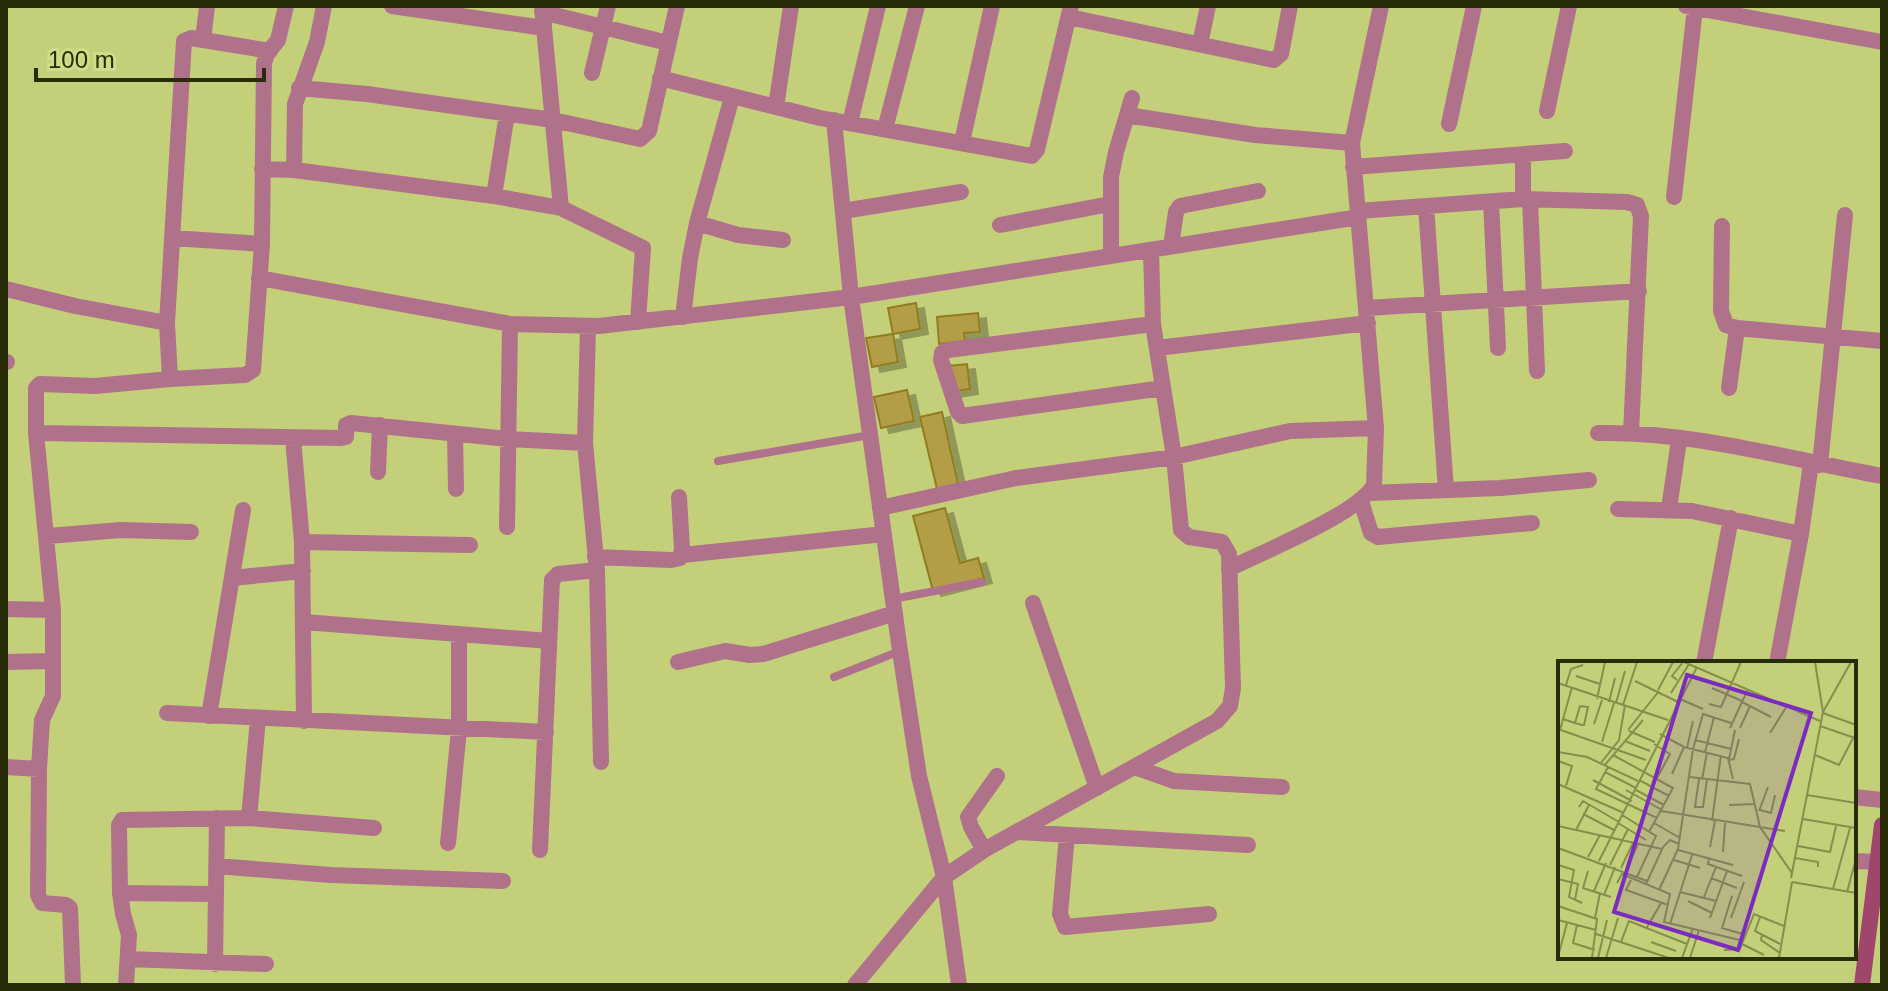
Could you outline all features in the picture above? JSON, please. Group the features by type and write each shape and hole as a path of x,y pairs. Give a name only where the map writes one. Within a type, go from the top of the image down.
{"street":[{"path":"203,40 207,6"},
{"path":"73,985 70,908 44,904 38,898 39,769 42,724 53,696 53,610 36,433 36,390 40,384 106,386 251,373 254,367 262,244 264,63 278,40 286,6"},
{"path":"294,170 293,117 299,88 317,42 324,6"},
{"path":"392,6 543,15 668,43"},
{"path":"592,73 608,6"},
{"path":"299,88 367,94 553,120 643,138 649,131 677,6"},
{"path":"776,107 791,6"},
{"path":"878,6 842,122 843,211 851,297 900,651 919,776 944,877 959,985"},
{"path":"885,129 917,6"},
{"path":"962,142 992,6"},
{"path":"1200,44 1208,6"},
{"path":"660,78 842,122 1027,156 1034,155 1070,11 1200,44 1277,59 1281,54 1290,6"},
{"path":"1381,6 1352,143 1376,428 1376,473 1365,497 1371,533 1378,537 1532,523"},
{"path":"1449,124 1474,6"},
{"path":"1547,111 1569,6"},
{"path":"1674,197 1691,7 1882,42"},
{"path":"543,15 561,208"},
{"path":"170,379 167,323 183,46 188,38 270,51"},
{"path":"683,317 697,223 732,97"},
{"path":"1111,256 1110,204 1116,152 1132,98"},
{"path":"494,196 507,114"},
{"path":"1127,115 1255,135 1352,143"},
{"path":"1353,167 1565,151"},
{"path":"1523,155 1535,297 1537,371"},
{"path":"262,169 294,170 494,196 561,208 643,248 645,255 638,322"},
{"path":"1171,246 1175,216 1180,206 1258,191"},
{"path":"843,211 961,192"},
{"path":"259,278 510,324 588,326 851,297 1358,214 1526,199 1627,202 1637,205 1641,216 1631,433"},
{"path":"1491,201 1498,348"},
{"path":"1000,225 1110,204"},
{"path":"1426,206 1446,490"},
{"path":"1777,661 1815,464 1833,336 1845,215"},
{"path":"697,223 738,235 783,240"},
{"path":"1722,226 1721,311 1726,325 1882,341"},
{"path":"172,238 262,244"},
{"path":"855,985 944,877 984,850 1217,721 1230,706 1233,688 1229,554 1222,542 1182,533 1174,457 1153,324 1151,250"},
{"path":"6,289 167,323"},
{"path":"1157,348 1434,303 1639,291"},
{"path":"507,527 510,324"},
{"path":"1153,324 948,350 942,353 941,360 962,416 1163,388"},
{"path":"588,326 585,443 596,563 601,762"},
{"path":"1729,388 1737,328"},
{"path":"36,433 345,437 349,423 508,439 585,443"},
{"path":"378,472 380,425"},
{"path":"880,508 1016,478 1174,457 1305,429 1376,428"},
{"path":"1598,433 1631,433 1679,440 1882,476"},
{"path":"455,434 456,489"},
{"path":"293,438 302,542 304,721"},
{"path":"1669,509 1679,440"},
{"path":"1229,569 1365,497 1589,480"},
{"path":"679,497 682,555"},
{"path":"1618,509 1669,509 1731,518 1801,534"},
{"path":"209,716 243,510"},
{"path":"1704,661 1731,518"},
{"path":"48,536 121,530 191,532"},
{"path":"540,850 554,577 596,563 671,560 682,555 884,534"},
{"path":"302,542 470,545"},
{"path":"232,578 303,571"},
{"path":"1033,603 1097,788"},
{"path":"678,662 725,651 763,654 894,606"},
{"path":"6,609 53,610"},
{"path":"304,622 549,641"},
{"path":"448,843 459,729 459,635"},
{"path":"6,662 52,661"},
{"path":"167,713 546,732"},
{"path":"249,818 258,719"},
{"path":"6,767 39,769"},
{"path":"1134,767 1174,781 1282,787"},
{"path":"984,850 968,817 997,776"},
{"path":"1856,797 1882,800"},
{"path":"215,964 217,818"},
{"path":"126,985 129,935 120,893 119,825 122,820 249,818 374,828"},
{"path":"1862,985 1882,825"},
{"path":"1017,832 1248,845"},
{"path":"1067,835 1060,914 1065,927 1209,914"},
{"path":"1856,861 1878,862"},
{"path":"216,866 331,875 503,881"},
{"path":"120,893 216,894"},
{"path":"128,959 266,964"}],"lane":[{"path":"718,461 870,435"},
{"path":"894,606 982,582"},
{"path":"834,677 900,651"}],"building":[{"path":"916,303 920,329 893,334 888,308"},
{"path":"978,313 980,332 964,333 965,341 939,344 937,317"},
{"path":"893,334 898,362 872,367 866,338"},
{"path":"967,364 970,389 951,392 948,366"},
{"path":"907,390 914,421 881,428 874,397"},
{"path":"942,412 958,484 937,489 920,417"},
{"path":"945,508 960,563 978,558 984,578 933,591 913,516"}]}
